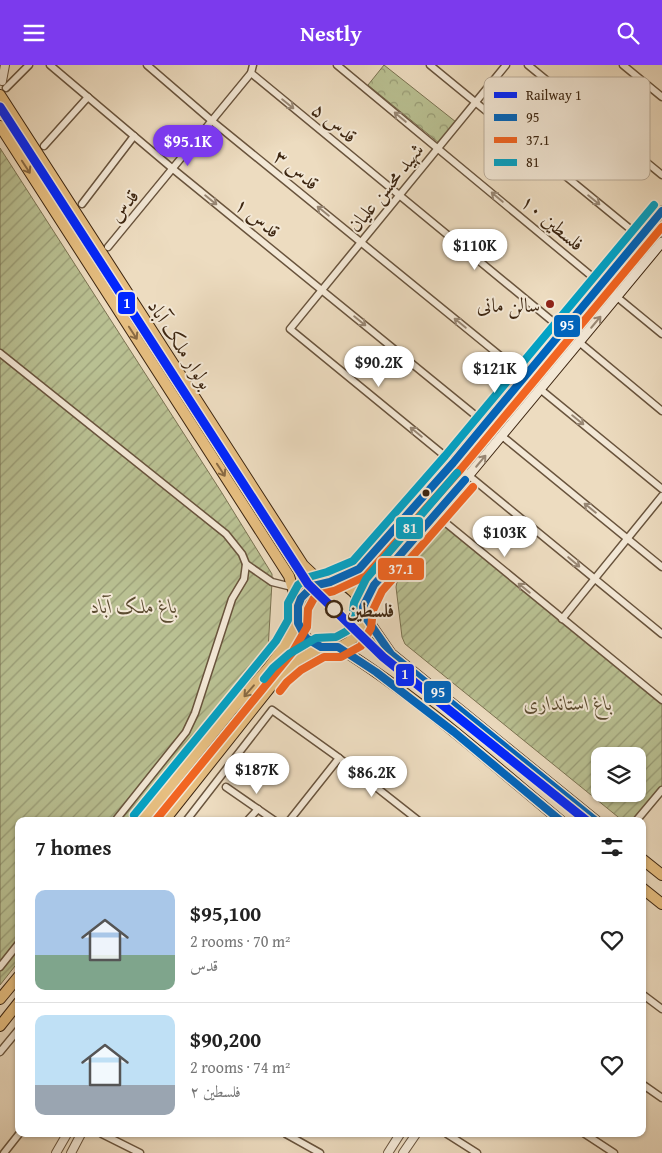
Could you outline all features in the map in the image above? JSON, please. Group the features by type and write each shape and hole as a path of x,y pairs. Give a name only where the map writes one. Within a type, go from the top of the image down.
{"main road":[{"name":"بولوار ملک آباد","path":"3,88 303,565 326,582"},
{"name":"بولوار ملک آباد","path":"0,126 290,581 298,606"},
{"path":"321,647 306,638 298,623 298,606 306,591 359,569 454,463 662,211"},
{"path":"167,817 280,675 295,662 321,647 338,647 354,639 359,632 363,611 374,585 502,436 578,342 659,252 662,242"},
{"path":"602,284 617,297"},
{"path":"385,540 388,551 392,554 401,554"},
{"path":"290,581 302,572 303,565"},
{"path":"326,582 339,583 354,591 363,611 391,654 591,817"},
{"path":"145,817 230,711 270,667 298,623"},
{"path":"338,647 376,672 454,732 556,817"},
{"path":"230,711 243,723"},
{"path":"454,732 456,721 466,717"},
{"path":"646,862 662,875"},
{"path":"646,891 662,904"},
{"path":"0,999 15,980"},
{"path":"0,1026 15,1007"}],"street":[{"path":"3,88 6,65"},
{"path":"3,88 29,65"},
{"name":"قدس ۱","path":"50,65 173,169 486,424"},
{"name":"قدس ۳","path":"147,65 212,121 525,377"},
{"name":"قدس","path":"108,247 251,73 253,65"},
{"name":"فلسطین ۱۰","path":"338,65 602,284"},
{"path":"430,65 484,109"},
{"name":"شهید محسن علیان","path":"496,77 506,65"},
{"path":"528,65 543,77"},
{"path":"623,65 638,77"},
{"name":"قدس ۵","path":"251,73 563,330"},
{"path":"650,87 662,97"},
{"name":"شهید محسن علیان","path":"454,463 290,329 484,92"},
{"path":"44,146 88,97"},
{"path":"82,203 134,136"},
{"path":"650,165 662,175"},
{"path":"571,180 640,237"},
{"path":"617,297 662,334"},
{"path":"578,342 662,411"},
{"path":"0,353 226,534 242,554 246,564 244,579 232,599 201,694 186,732 118,817"},
{"path":"540,389 662,489"},
{"path":"502,436 662,567"},
{"path":"454,463 662,634"},
{"path":"562,619 662,497"},
{"path":"435,514 662,700"},
{"path":"246,564 272,582 290,581"},
{"path":"189,817 272,710 339,758 414,817"},
{"path":"292,817 339,758"},
{"path":"226,787 269,817"},
{"path":"639,817 662,790"},
{"path":"251,817 258,809"},
{"path":"0,967 15,948"},
{"path":"646,997 662,1009"},
{"path":"0,1052 15,1034"},
{"path":"646,1087 662,1098"},
{"path":"4,1153 17,1137"},
{"path":"56,1153 66,1137"},
{"path":"71,1153 80,1137"},
{"path":"108,1137 140,1153"},
{"path":"291,1137 320,1153"},
{"path":"388,1153 398,1137"},
{"path":"403,1153 414,1137"},
{"path":"452,1137 477,1153"},
{"path":"590,1137 614,1153"}],"green space":[{"path":"384,65 456,122 439,143 368,85"},
{"name":"باغ ملک آباد","path":"0,148 222,493 272,574 272,582 268,650 134,817 15,817 15,966 0,985"},
{"path":"456,469 460,472 395,550 388,545"},
{"name":"باغ استانداری","path":"440,523 662,703 662,786 635,817 618,817 600,802 646,802 646,747 591,747 591,795 405,644 402,637 396,587 398,577"},
{"path":"383,549 392,555 370,581 361,572"}],"rail line":[{"name":"1","path":"0,107 308,584 383,657 582,817"}],"transit line":[{"name":"81","path":"134,815 276,641 288,620 288,603 298,585 309,577 353,561 445,456 654,205"},
{"name":"95","path":"556,817 454,732 376,672 338,647 321,647 306,638 298,623 298,606 301,598 313,586 330,582 359,569 453,463 662,211"},
{"name":"37.1","path":"158,817 292,653 307,627 308,609 314,598 317,595 334,591 366,576 461,469 662,227"},
{"name":"81","path":"264,679 289,654 316,638 336,637 347,631 352,621 354,603 366,579 457,473"},
{"name":"95","path":"465,480 374,585 363,607 364,615 391,654 591,817"},
{"name":"37.1","path":"280,691 301,670 324,657 341,657 361,646 371,628 373,610 382,591 473,487"}],"place":[{"name":"سالن مانی","path":"550,304"},
{"name":"فلسطین","path":"334,609"}]}
